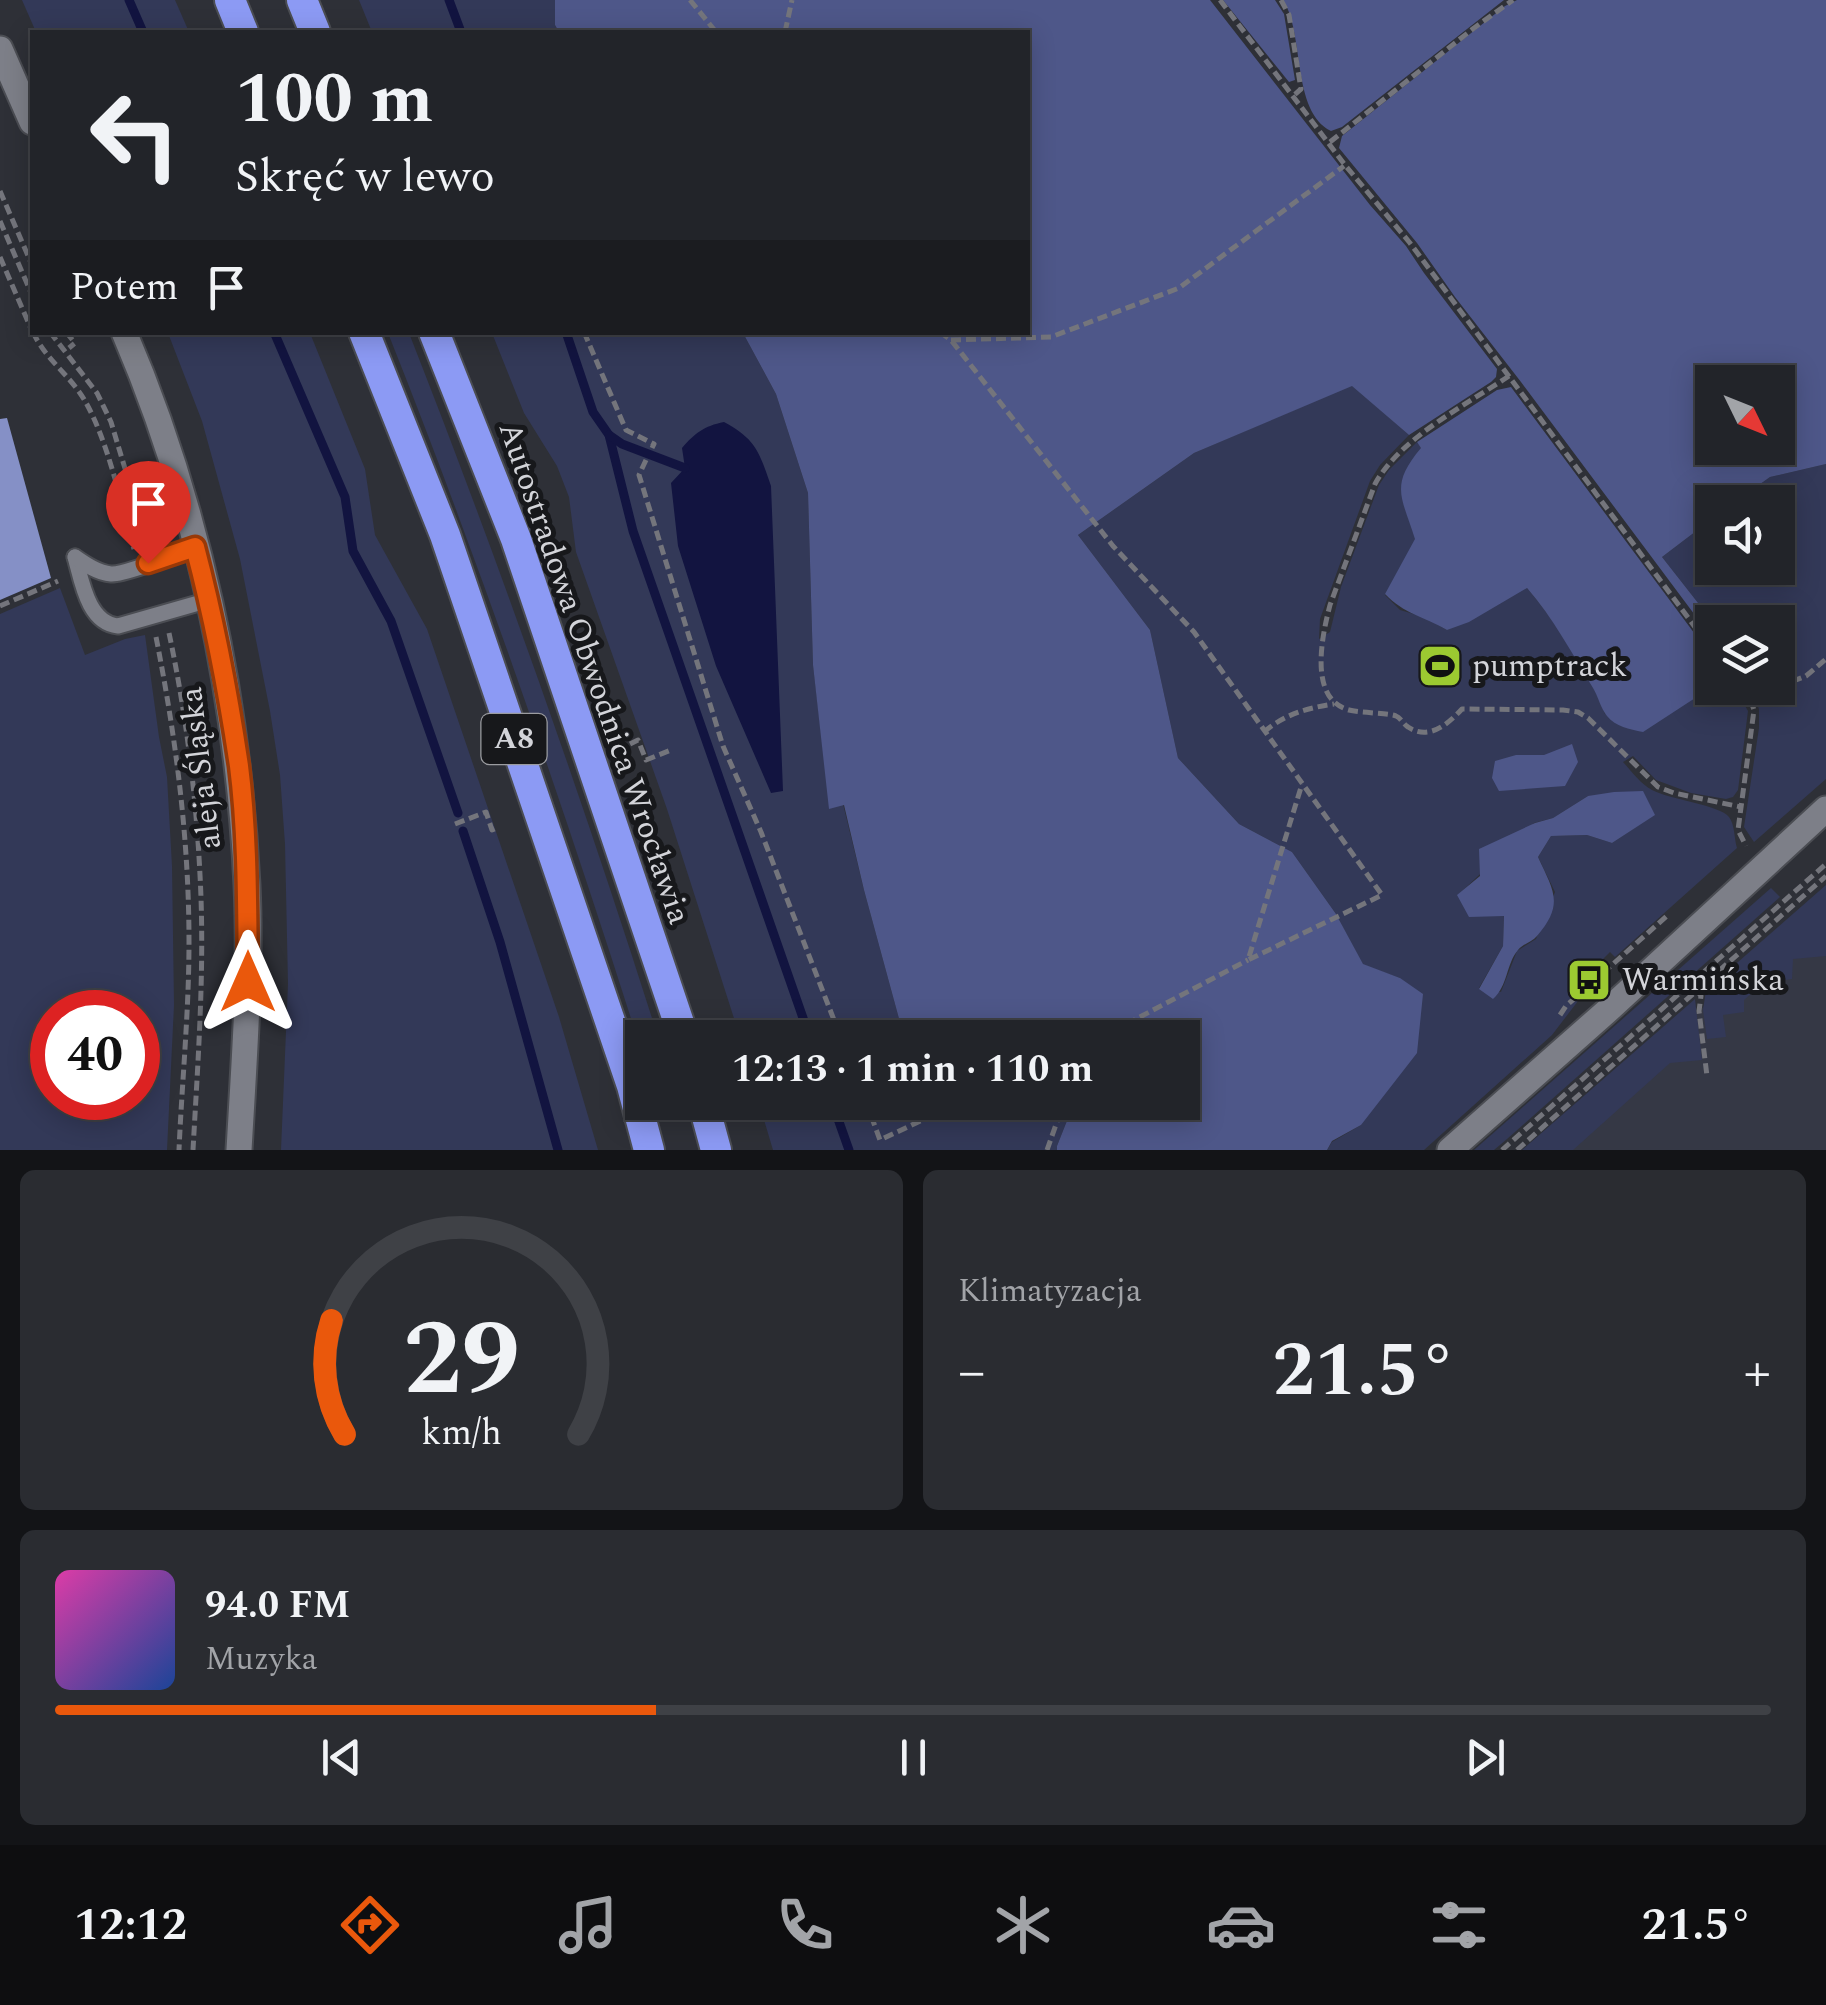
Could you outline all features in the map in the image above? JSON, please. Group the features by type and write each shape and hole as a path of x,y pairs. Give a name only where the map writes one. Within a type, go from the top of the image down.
{"highway":[{"path":"230,0 242,30"},
{"path":"302,0 313,30"},
{"name":"A8","path":"365,335 445,534 632,1086 649,1150"},
{"name":"Autostradowa Obwodnica Wrocławia","path":"435,335 516,539 678,1020"},
{"path":"707,1120 716,1150"}],"street":[{"path":"0,50 30,118"},
{"name":"aleja Śląska","path":"125,335 148,388 195,547 239,769 248,982 240,1150"},
{"path":"1450,1150 1826,809"}],"lane":[{"path":"195,547 124,573 97,570 75,557 95,613 108,625 118,626 208,600"}],"path":[{"path":"690,0 714,30"},
{"path":"785,30 792,0"},
{"path":"1220,0 1345,165 1410,243 1695,627"},
{"path":"1280,0 1288,15 1301,89 1293,96"},
{"path":"1329,143 1513,0"},
{"path":"951,340 1051,336 1179,288 1345,165"},
{"path":"0,190 30,260"},
{"path":"0,221 30,290"},
{"path":"0,257 30,325"},
{"path":"35,335 84,400 135,553"},
{"path":"52,335 96,393 111,422 147,539"},
{"path":"68,335 75,343 69,348"},
{"path":"585,335 626,430 654,444 652,448"},
{"path":"944,335 1113,546 1194,632 1382,895 1134,1020"},
{"path":"54,361 61,355"},
{"path":"1509,376 1414,439 1384,467 1326,622 1322,680 1326,693 1334,704 1354,712 1396,715 1409,728 1424,733 1441,728 1462,709 1578,712 1658,788 1741,808"},
{"path":"646,460 639,475 723,746 833,1020"},
{"path":"0,606 80,572"},
{"path":"155,634 179,770 186,848 187,1031 179,1150"},
{"path":"171,642 195,794 200,877 202,955 192,1150"},
{"path":"1795,680 1826,659"},
{"path":"1264,732 1288,715 1334,704"},
{"path":"1746,846 1738,830 1754,722 1752,705"},
{"path":"630,744 638,740 646,760 671,750"},
{"path":"1248,960 1302,784"},
{"path":"455,824 486,812 492,830 499,827"},
{"path":"1502,1150 1826,864"},
{"path":"1517,1150 1826,876"},
{"path":"1697,990 1701,996 1699,1011 1707,1076"},
{"path":"873,1120 880,1140 923,1120"},
{"path":"1047,1150 1058,1120"}],"shaded area":[{"path":"22,0 175,0 188,30 35,30"},
{"path":"359,0 555,0 558,30 371,30"},
{"path":"555,0 1210,0 1406,246 1497,369 1491,382 1409,435 1352,386 1194,453 1078,535 1150,630 1178,758 1239,824 1292,852 1336,914 1363,964 1400,978 1423,994 1417,1053 1361,1125 1332,1141 1327,1150 1057,1150 1067,1120 1200,1120 1200,1020 899,1020 844,805 829,809 813,665 808,493 776,394 744,335 1030,335 1030,30 558,30"},
{"path":"1223,0 1275,0 1284,14 1295,80 1289,82"},
{"path":"1283,0 1504,0 1342,127 1331,131 1318,121 1310,107 1290,14"},
{"path":"1517,0 1826,0 1826,464 1770,477 1759,485 1695,485 1695,532 1662,557 1700,605 1695,605 1695,615 1417,243 1339,148 1342,136"},
{"path":"169,335 311,335 365,469 375,535 427,629 559,1017 598,1150 281,1150 288,984 280,775 240,559 202,421"},
{"path":"389,335 410,335 540,683 652,1020 631,1020 521,690"},
{"path":"493,335 744,335 776,394 808,493 813,665 830,808 843,804 899,1020 735,1020 667,809 576,552 569,497 557,466 524,413"},
{"path":"1352,385 1409,435 1370,481 1320,619 1319,639 1330,632 1341,587 1379,485 1417,442 1422,448 1402,482 1416,539 1385,595 1400,610 1447,630 1526,587 1571,648 1605,714 1695,693 1695,705 1745,705 1748,711 1738,790 1733,797 1691,793 1656,780 1633,756 1623,762 1652,790 1724,813 1732,824 1737,848 1615,957 1610,952 1595,967 1598,971 1585,983 1588,988 1552,1035 1424,1150 1327,1150 1332,1142 1361,1125 1400,978 1363,965 1336,914 1292,852 1239,824 1178,758 1150,630 1078,535 1194,453","holes":["1588,796 1654,815 1612,843 1587,835 1551,836 1538,857 1555,892 1536,939 1517,951 1501,992 1479,988 1503,946 1504,915 1458,895 1534,823 1553,818"]},
{"path":"1511,387 1695,634 1695,698 1643,732 1619,725 1607,716 1562,636 1527,588 1469,622 1447,630 1385,594 1415,539 1401,492 1405,472 1421,448 1417,442 1497,390"},
{"path":"724,422 755,448 771,486 783,791 771,793 716,666 678,546 671,483 685,468 682,448 700,431"},
{"path":"1826,464 1826,779 1754,842 1744,827 1759,728 1757,705 1795,705 1795,605 1700,605 1662,557 1695,532 1695,585 1795,585 1795,485 1759,485 1770,477"},
{"path":"60,588 85,655 145,635 167,777 172,866 174,1005 167,1150 0,1150 0,614"},
{"path":"1572,744 1578,762 1565,786 1499,791 1492,778 1495,761 1516,755 1544,755"},
{"path":"1643,791 1655,815 1612,843 1587,835 1551,836 1538,857 1552,888 1551,915 1537,936 1514,956 1502,988 1493,999 1479,989 1503,946 1504,916 1469,917 1457,895 1480,876 1479,849 1553,818 1588,796"},
{"path":"1826,885 1826,956 1793,959 1792,979 1763,983 1744,1000 1744,1012 1723,1015 1726,1037 1707,1039 1703,1010 1706,990"},
{"path":"1771,888 1780,897 1507,1139 1494,1150 1474,1150"},
{"path":"1826,899 1826,1150 1541,1150 1619,1081"},
{"path":"1695,999 1702,1060 1670,1063 1573,1150 1522,1150"},
{"path":"764,1120 1067,1120 1057,1150 773,1150"}],"building":[{"path":"7,418 51,578 0,600 0,419"}],"waterway":[{"path":"129,0 142,30"},
{"path":"449,0 460,30"},
{"path":"275,335 345,497 353,551 391,621 458,813"},
{"path":"567,335 593,412 609,435 633,531 804,1020"},
{"path":"609,435 622,444 685,468"},
{"path":"463,831 500,942 558,1150"},
{"path":"838,1120 849,1150"}],"place":[{"name":"pumptrack","path":"1440,666"},
{"name":"Warmińska","path":"1589,980"}],"route":[{"path":"148,563 195,547 216,633 239,769 248,982"}]}
